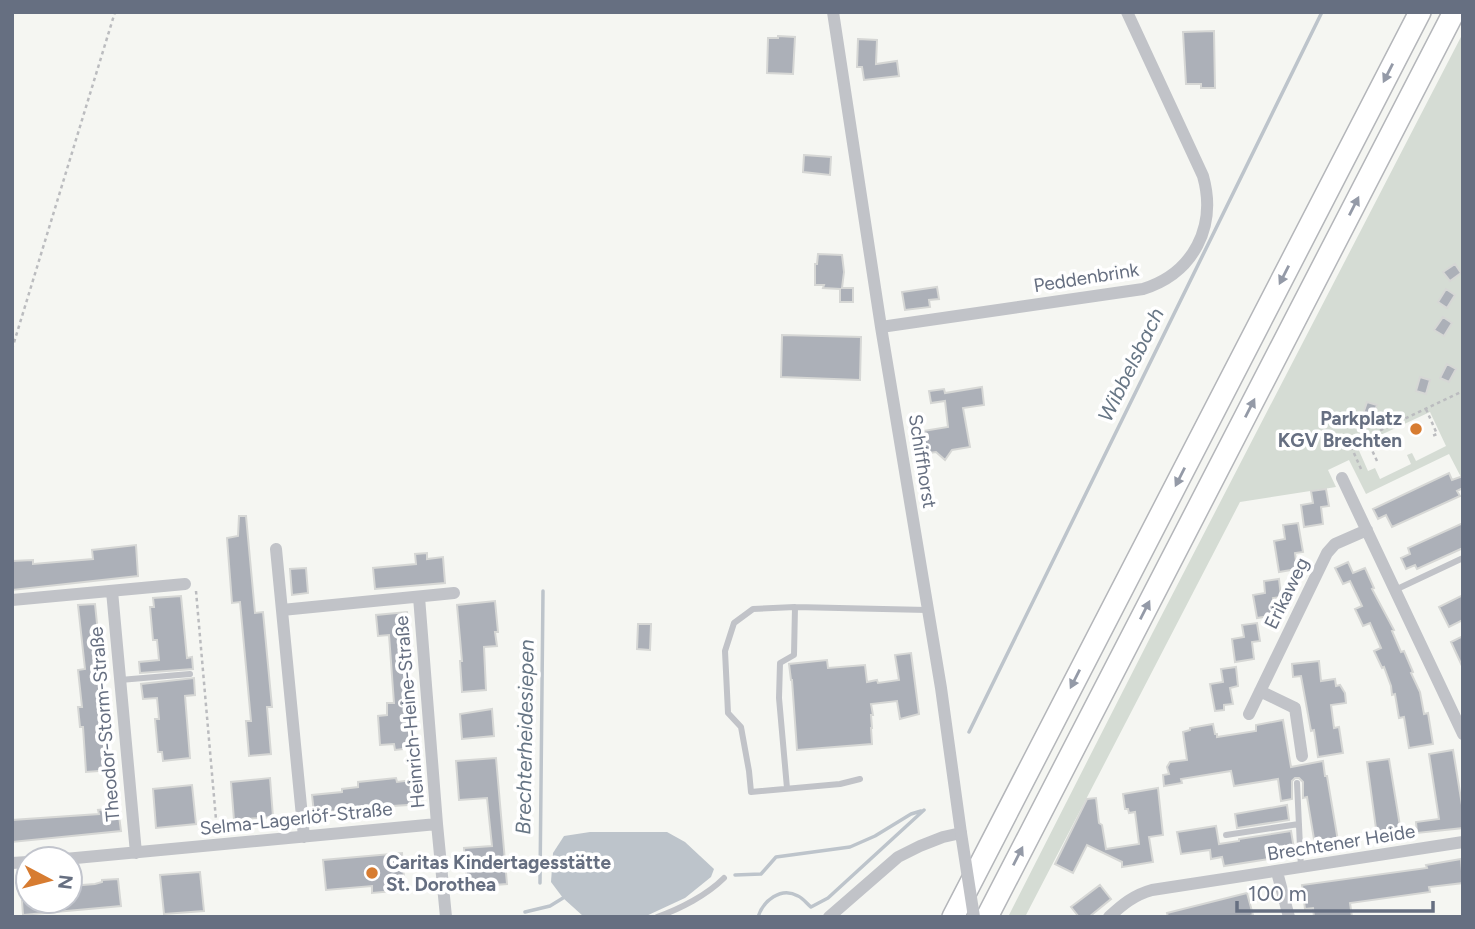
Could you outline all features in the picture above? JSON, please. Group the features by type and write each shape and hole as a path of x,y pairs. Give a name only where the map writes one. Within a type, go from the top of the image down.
{"highway":[{"path":"953,917 1420,12"},
{"path":"987,917 1454,12"}],"street":[{"name":"Schiffhorst","path":"833,12 881,327 941,688 974,917"},
{"name":"Peddenbrink","path":"881,327 1143,289 1171,276 1192,254 1204,230 1208,205 1203,176 1127,12"},
{"path":"1342,478 1395,590 1458,712 1463,734"},
{"name":"Erikaweg","path":"1249,715 1327,553 1335,544 1367,530"},
{"path":"276,549 304,837"},
{"path":"12,600 184,584"},
{"name":"Theodor-Storm-Straße","path":"112,591 136,853"},
{"name":"Heinrich-Heine-Straße","path":"282,610 454,593"},
{"name":"Heinrich-Heine-Straße","path":"419,597 437,824"},
{"path":"1260,691 1295,708 1302,756"},
{"path":"437,824 446,917"},
{"name":"Selma-Lagerlöf-Straße","path":"84,857 437,824"},
{"path":"829,917 898,857 943,837 961,834"},
{"name":"Brechtener Heide","path":"1109,917 1128,900 1152,890 1463,842"},
{"path":"1277,872 1289,917"}],"lane":[{"path":"1395,590 1463,558"},
{"path":"860,779 840,784 751,792 741,727 728,713 725,651 734,623 753,610 795,607 927,610"},
{"path":"787,788 779,698 780,663 794,656 795,607"},
{"path":"120,680 190,674"},
{"path":"1297,783 1301,868"},
{"path":"1226,835 1299,824"},
{"path":"657,917 701,895 724,878"}],"path":[{"path":"12,349 115,12"},
{"path":"1361,469 1350,444 1463,391"},
{"path":"1426,409 1437,434 1432,436"},
{"path":"1366,436 1377,461"},
{"path":"184,584 195,583 218,845"}],"shaded area":[{"path":"1463,33 1463,481 1449,454 1366,494 1349,460 1328,470 1336,487 1240,502 1025,917 1008,917","holes":["1430,412 1446,446 1416,461 1412,453 1407,455 1411,464 1380,479 1375,468 1368,471 1357,446"]},
{"path":"590,832 667,832 685,842 714,869 711,877 685,898 644,917 583,916 563,898 551,882 553,853 564,836"}],"building":[{"path":"1214,31 1215,88 1186,84 1183,32"},
{"path":"795,37 793,74 767,73 768,38"},
{"path":"858,39 877,40 876,64 897,61 899,76 864,80 862,67 857,67"},
{"path":"804,155 831,157 830,175 803,172"},
{"path":"818,254 842,255 842,288 853,288 853,302 840,302 840,289 815,285"},
{"path":"1455,264 1461,273 1450,281 1443,272"},
{"path":"937,287 939,299 929,300 930,307 905,310 902,292"},
{"path":"1446,289 1455,295 1447,308 1438,302"},
{"path":"1443,317 1452,323 1444,336 1434,330"},
{"path":"782,335 861,337 860,380 781,377"},
{"path":"1447,364 1456,369 1449,382 1440,378"},
{"path":"1420,377 1430,380 1426,394 1416,391"},
{"path":"982,387 984,405 963,408 970,447 952,450 945,460 936,452 922,454 920,436 924,436 923,431 948,427 945,401 931,403 929,391 944,389 945,393"},
{"path":"1367,402 1377,405 1371,421 1362,417"},
{"path":"1449,473 1452,480 1463,476 1463,488 1457,491 1460,496 1392,527 1386,515 1378,519 1373,509"},
{"path":"1326,489 1329,506 1321,507 1323,524 1304,527 1301,505 1313,503 1311,491"},
{"path":"239,516 246,516 255,613 263,612 272,707 267,707 271,754 249,756 246,721 251,721 240,602 232,603 227,538 238,536"},
{"path":"1298,523 1303,552 1295,553 1297,569 1279,572 1274,541 1285,539 1283,525"},
{"path":"1463,523 1463,548 1417,569 1415,565 1406,569 1401,558 1410,554 1408,548"},
{"path":"136,545 138,576 12,590 12,561 33,560 33,564 93,559 92,550"},
{"path":"427,553 427,559 443,557 445,583 375,589 373,568 416,564 415,554"},
{"path":"1348,562 1353,573 1365,568 1374,588 1372,589 1394,630 1392,631 1401,652 1404,651 1420,692 1424,714 1428,713 1433,744 1409,748 1404,717 1399,718 1395,694 1392,695 1384,667 1382,668 1374,651 1381,648 1370,623 1363,626 1355,609 1362,606 1350,581 1343,584 1335,568"},
{"path":"306,568 308,593 292,595 290,569"},
{"path":"1279,579 1281,597 1273,598 1276,615 1257,618 1253,595 1265,593 1264,581"},
{"path":"1463,595 1463,620 1449,627 1439,607"},
{"path":"181,596 187,658 192,657 193,669 140,673 139,662 159,660 157,640 153,640 150,607 154,607 153,598"},
{"path":"495,601 497,646 484,647 486,690 462,692 457,605"},
{"path":"95,604 112,770 86,772 83,727 80,727 78,707 82,707 78,670 85,669 78,605"},
{"path":"407,612 410,683 414,683 415,701 408,701 412,748 395,750 394,744 380,745 378,716 387,715 387,703 394,703 389,635 378,636 376,615"},
{"path":"1257,623 1260,641 1252,642 1254,659 1235,662 1232,639 1244,637 1242,625"},
{"path":"638,624 651,624 650,650 637,649"},
{"path":"1463,636 1463,668 1451,642"},
{"path":"911,653 919,714 900,719 897,701 871,704 872,744 797,750 789,664 827,660 828,668 865,665 867,682 877,680 878,683 899,680 895,655"},
{"path":"1319,661 1321,681 1335,679 1336,686 1340,685 1345,693 1346,703 1331,705 1334,728 1339,727 1343,753 1318,757 1301,676 1293,677 1292,664"},
{"path":"1236,667 1238,686 1230,688 1233,704 1224,705 1224,710 1215,711 1210,684 1223,682 1221,669"},
{"path":"194,678 195,695 185,696 190,758 163,761 162,752 158,752 155,719 159,719 157,698 143,699 141,684"},
{"path":"492,709 494,736 462,739 460,714"},
{"path":"1283,720 1291,767 1323,761 1338,841 1315,845 1307,797 1303,798 1303,782 1299,778 1292,781 1292,799 1281,801 1278,779 1234,786 1231,771 1181,779 1182,783 1164,786 1163,775 1169,774 1167,767 1170,762 1187,760 1183,732 1190,728 1213,724 1217,737 1256,731 1256,725"},
{"path":"1453,750 1463,811 1463,828 1417,833 1416,822 1439,819 1429,754"},
{"path":"496,758 507,884 467,887 464,848 492,846 487,798 459,800 456,761"},
{"path":"1389,759 1401,832 1377,836 1367,762"},
{"path":"270,778 273,817 234,820 231,782"},
{"path":"396,778 397,782 421,779 423,804 393,806 393,809 373,811 373,808 314,813 312,795 342,792 342,789 358,787 358,782"},
{"path":"192,785 196,824 156,828 153,789"},
{"path":"1158,788 1163,835 1149,837 1153,862 1122,867 1122,862 1087,845 1073,873 1055,864 1087,799 1096,798 1106,849 1139,844 1135,812 1129,813 1128,809 1125,809 1123,794"},
{"path":"1287,805 1289,820 1237,828 1235,814"},
{"path":"118,808 121,831 12,842 12,820 99,814 98,810"},
{"path":"1216,826 1219,844 1291,831 1295,855 1224,866 1222,857 1211,859 1210,850 1181,854 1177,832"},
{"path":"402,853 405,890 372,893 372,886 326,890 323,860"},
{"path":"1461,859 1463,883 1429,887 1430,892 1350,903 1352,917 1314,917 1313,908 1305,909 1302,885 1427,868 1426,865"},
{"path":"200,872 204,911 164,914 160,875"},
{"path":"118,879 121,906 84,909 84,885"},
{"path":"1100,885 1111,899 1089,917 1079,917 1071,907"},
{"path":"1247,893 1253,915 1247,917 1168,917 1167,913"}],"waterway":[{"name":"Wibbelsbach","path":"969,732 1322,12"},
{"name":"Brechterheidesiepen","path":"540,883 543,591"},
{"name":"Wibbelsbach","path":"758,917 768,901 779,894 792,893 811,907 828,898 924,810"},
{"path":"735,875 761,874 776,857 850,847 921,811"},
{"path":"525,912 550,906 563,898"}],"place":[{"name":"Parkplatz KGV Brechten","path":"1416,429"},
{"name":"Caritas Kindertagesstätte St. Dorothea","path":"372,873"}]}
